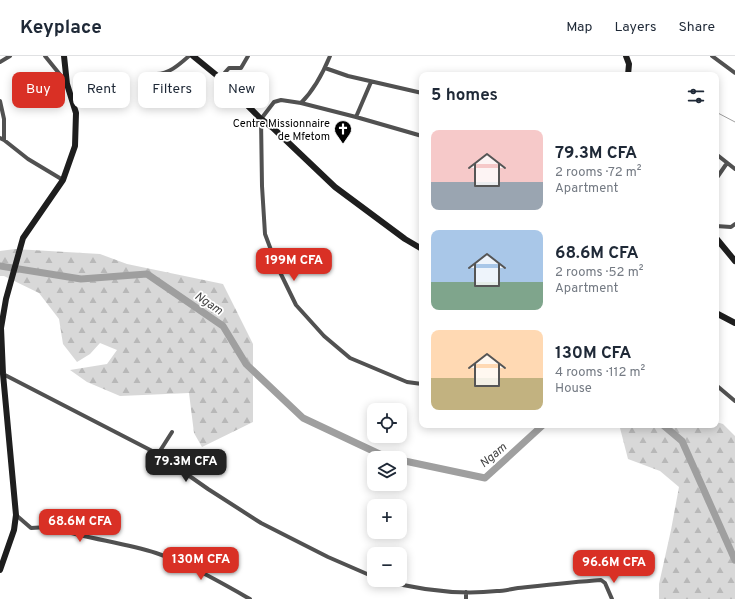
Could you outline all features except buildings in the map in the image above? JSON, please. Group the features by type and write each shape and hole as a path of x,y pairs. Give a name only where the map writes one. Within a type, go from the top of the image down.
{"street":[{"path":"0,62 10,56"},
{"path":"45,56 68,84"},
{"path":"0,570 14,530 16,515 0,328 6,298 23,238 63,180 75,146 77,127 76,113 68,84 64,56"},
{"path":"166,72 179,65 189,56"},
{"path":"193,56 214,73"},
{"path":"225,72 229,68 240,68 248,56"},
{"path":"301,103 309,95 325,68 330,56"},
{"path":"626,56 628,72"},
{"path":"712,56 735,73"},
{"path":"325,68 371,82 419,92"},
{"path":"356,117 371,82"},
{"path":"419,135 301,103 280,100 274,102 261,119 261,172 265,234 277,266 296,306 324,336 350,358 407,382 419,384"},
{"path":"0,101 4,119 2,139 28,159 63,180"},
{"path":"250,108 335,188 405,239 419,247"},
{"path":"719,156 735,170"},
{"path":"719,175 727,163"},
{"path":"719,226 731,227 735,224"},
{"path":"719,242 735,261"},
{"path":"719,315 735,323"},
{"path":"3,374 158,454 208,490 261,523 328,558 367,574"},
{"path":"719,388 735,401"},
{"path":"158,454 172,432"},
{"path":"16,515 31,528 48,527 118,544 134,546 157,553 211,577 250,599"},
{"path":"407,586 438,591 466,592 497,591 601,580 612,599"},
{"path":"466,592 466,599"}],"green space":[{"path":"15,249 100,254 127,264 223,284 253,344 253,422 202,447 194,433 189,393 120,396 87,382 70,370 107,364 117,350 100,343 90,354 77,362 63,344 59,319 39,293 4,276 0,276 0,251"},
{"path":"719,423 723,424 735,436 735,599 659,599 659,584 679,487 660,471 628,459 620,428 719,428"}],"waterway":[{"path":"719,114 735,122"},
{"name":"Ngam","path":"0,266 81,279 147,274 223,326 246,364 303,418 373,451"},
{"name":"Ngam","path":"407,461 485,478 540,428"},
{"name":"Ngam","path":"667,428 682,441 735,560"}],"place":[{"name":"Centre Missionnaire de Mfetom","path":"343,144"}]}
